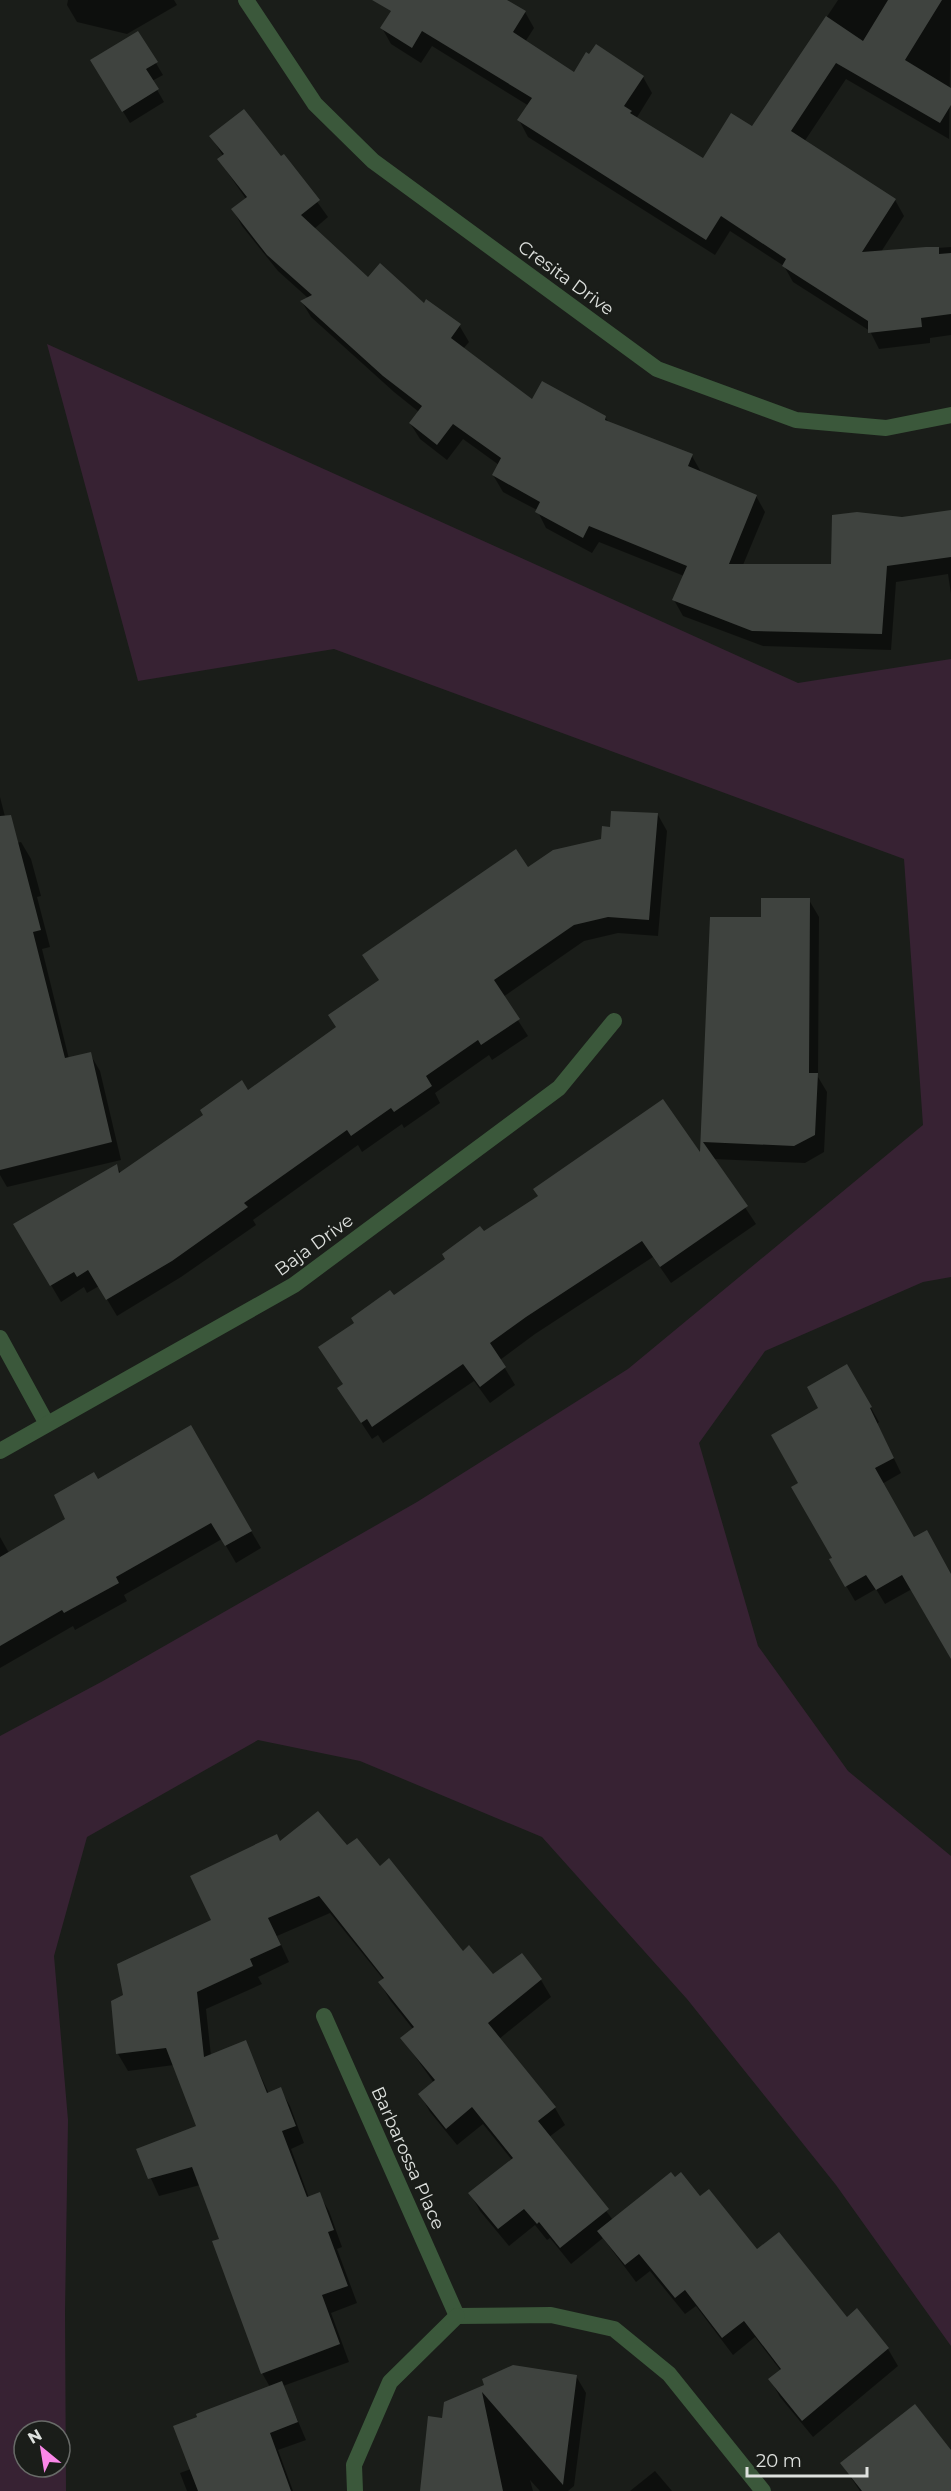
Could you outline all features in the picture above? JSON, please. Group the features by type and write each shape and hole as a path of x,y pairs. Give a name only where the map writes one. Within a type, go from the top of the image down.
{"street":[{"name":"Cresita Drive","path":"246,0 315,104 373,161 657,369 796,420 886,428 951,415"},
{"name":"Baja Drive","path":"0,1451 294,1285 559,1088 614,1021"},
{"path":"0,1338 47,1425"},
{"name":"Barbarossa Place","path":"324,2016 457,2316"},
{"path":"354,2491 354,2465 390,2382 457,2316 551,2315 614,2329 669,2374 763,2491"}],"shaded area":[{"path":"47,344 798,683 951,659 951,1277 923,1282 765,1351 699,1443 758,1646 848,1771 951,1856 951,2346 836,2185 687,1999 542,1837 360,1761 258,1740 87,1837 54,1956 68,2120 66,2419 12,2419 12,2479 66,2479 66,2491 0,2491 0,1736 103,1681 417,1502 628,1369 923,1125 904,859 334,649 138,681"}],"building":[{"path":"372,0 507,0 526,11 513,32 574,72 586,52 589,54 596,44 644,76 624,106 632,111 630,113 703,158 731,113 752,126 826,16 863,41 888,0 942,0 905,60 951,88 951,105 940,123 836,63 791,131 896,199 862,252 939,247 939,254 951,253 951,314 921,318 922,327 868,333 868,321 782,266 786,259 721,216 706,240 517,120 532,98 422,31 412,48 380,28 391,11"},
{"path":"138,31 158,62 146,69 159,89 122,112 90,60"},
{"path":"244,109 281,156 284,154 320,200 301,215 368,277 380,263 424,303 426,299 461,324 451,338 532,399 542,381 606,416 605,420 693,454 688,466 757,495 729,564 831,564 832,515 857,512 902,517 951,510 951,557 887,566 882,634 752,631 672,600 687,566 589,526 583,538 535,512 540,502 492,475 501,458 453,424 437,445 409,423 422,406 383,376 300,301 312,295 267,255 231,209 247,197 217,159 224,154 209,136"},
{"path":"611,811 658,813 649,920 608,917 574,925 494,980 520,1019 481,1045 478,1040 426,1076 432,1086 394,1112 391,1108 351,1136 347,1130 244,1203 248,1207 172,1261 106,1300 88,1270 77,1277 74,1272 50,1286 13,1224 117,1164 119,1173 203,1115 200,1110 242,1080 248,1090 336,1027 328,1015 379,980 362,955 516,849 528,867 553,850 601,839 602,826 610,827"},
{"path":"11,815 41,930 33,932 65,1058 91,1052 112,1142 0,1170 0,816"},
{"path":"761,898 810,898 809,1073 818,1073 815,1135 794,1146 703,1142 748,1206 660,1267 642,1241 526,1317 490,1343 506,1367 480,1387 463,1364 372,1427 367,1419 361,1423 337,1388 343,1384 318,1347 354,1323 351,1318 390,1290 394,1295 445,1259 442,1254 480,1226 484,1231 538,1196 533,1189 663,1099 700,1152 710,917 761,917"},
{"path":"847,1364 872,1407 870,1408 894,1458 875,1468 914,1537 927,1530 951,1574 951,1659 902,1575 876,1590 866,1575 845,1587 829,1559 832,1558 791,1487 798,1483 771,1435 818,1408 807,1387"},
{"path":"191,1425 252,1531 225,1546 211,1523 116,1577 119,1583 64,1613 62,1610 0,1646 0,1557 65,1519 54,1495 94,1472 98,1479"},
{"path":"318,1811 347,1845 357,1838 380,1866 389,1858 463,1951 469,1945 493,1974 522,1953 542,1979 488,2023 556,2107 538,2121 609,2209 560,2248 539,2222 537,2224 524,2209 498,2229 468,2193 513,2158 472,2107 446,2129 418,2094 435,2080 400,2038 414,2027 378,1982 384,1978 319,1896 268,1918 281,1945 250,1959 253,1966 197,1992 204,2057 246,2040 267,2093 281,2087 296,2126 282,2131 307,2197 320,2192 334,2230 328,2232 348,2286 322,2295 340,2344 261,2374 212,2241 219,2239 192,2167 148,2179 136,2149 196,2126 166,2048 116,2054 111,2001 123,1995 117,1964 211,1920 190,1876 277,1834 280,1841"},
{"path":"671,2172 675,2177 681,2172 700,2196 709,2189 757,2249 779,2232 847,2317 857,2308 889,2348 802,2421 768,2379 781,2369 744,2321 722,2338 685,2290 675,2298 639,2254 625,2265 597,2231"},
{"path":"513,2365 577,2375 563,2485 482,2392 503,2491 420,2491 428,2416 442,2418 444,2402 484,2385 482,2379"},
{"path":"282,2381 298,2422 270,2433 291,2491 198,2491 173,2426 197,2417 196,2414"},
{"path":"915,2404 951,2450 951,2491 862,2491 840,2463"}]}
